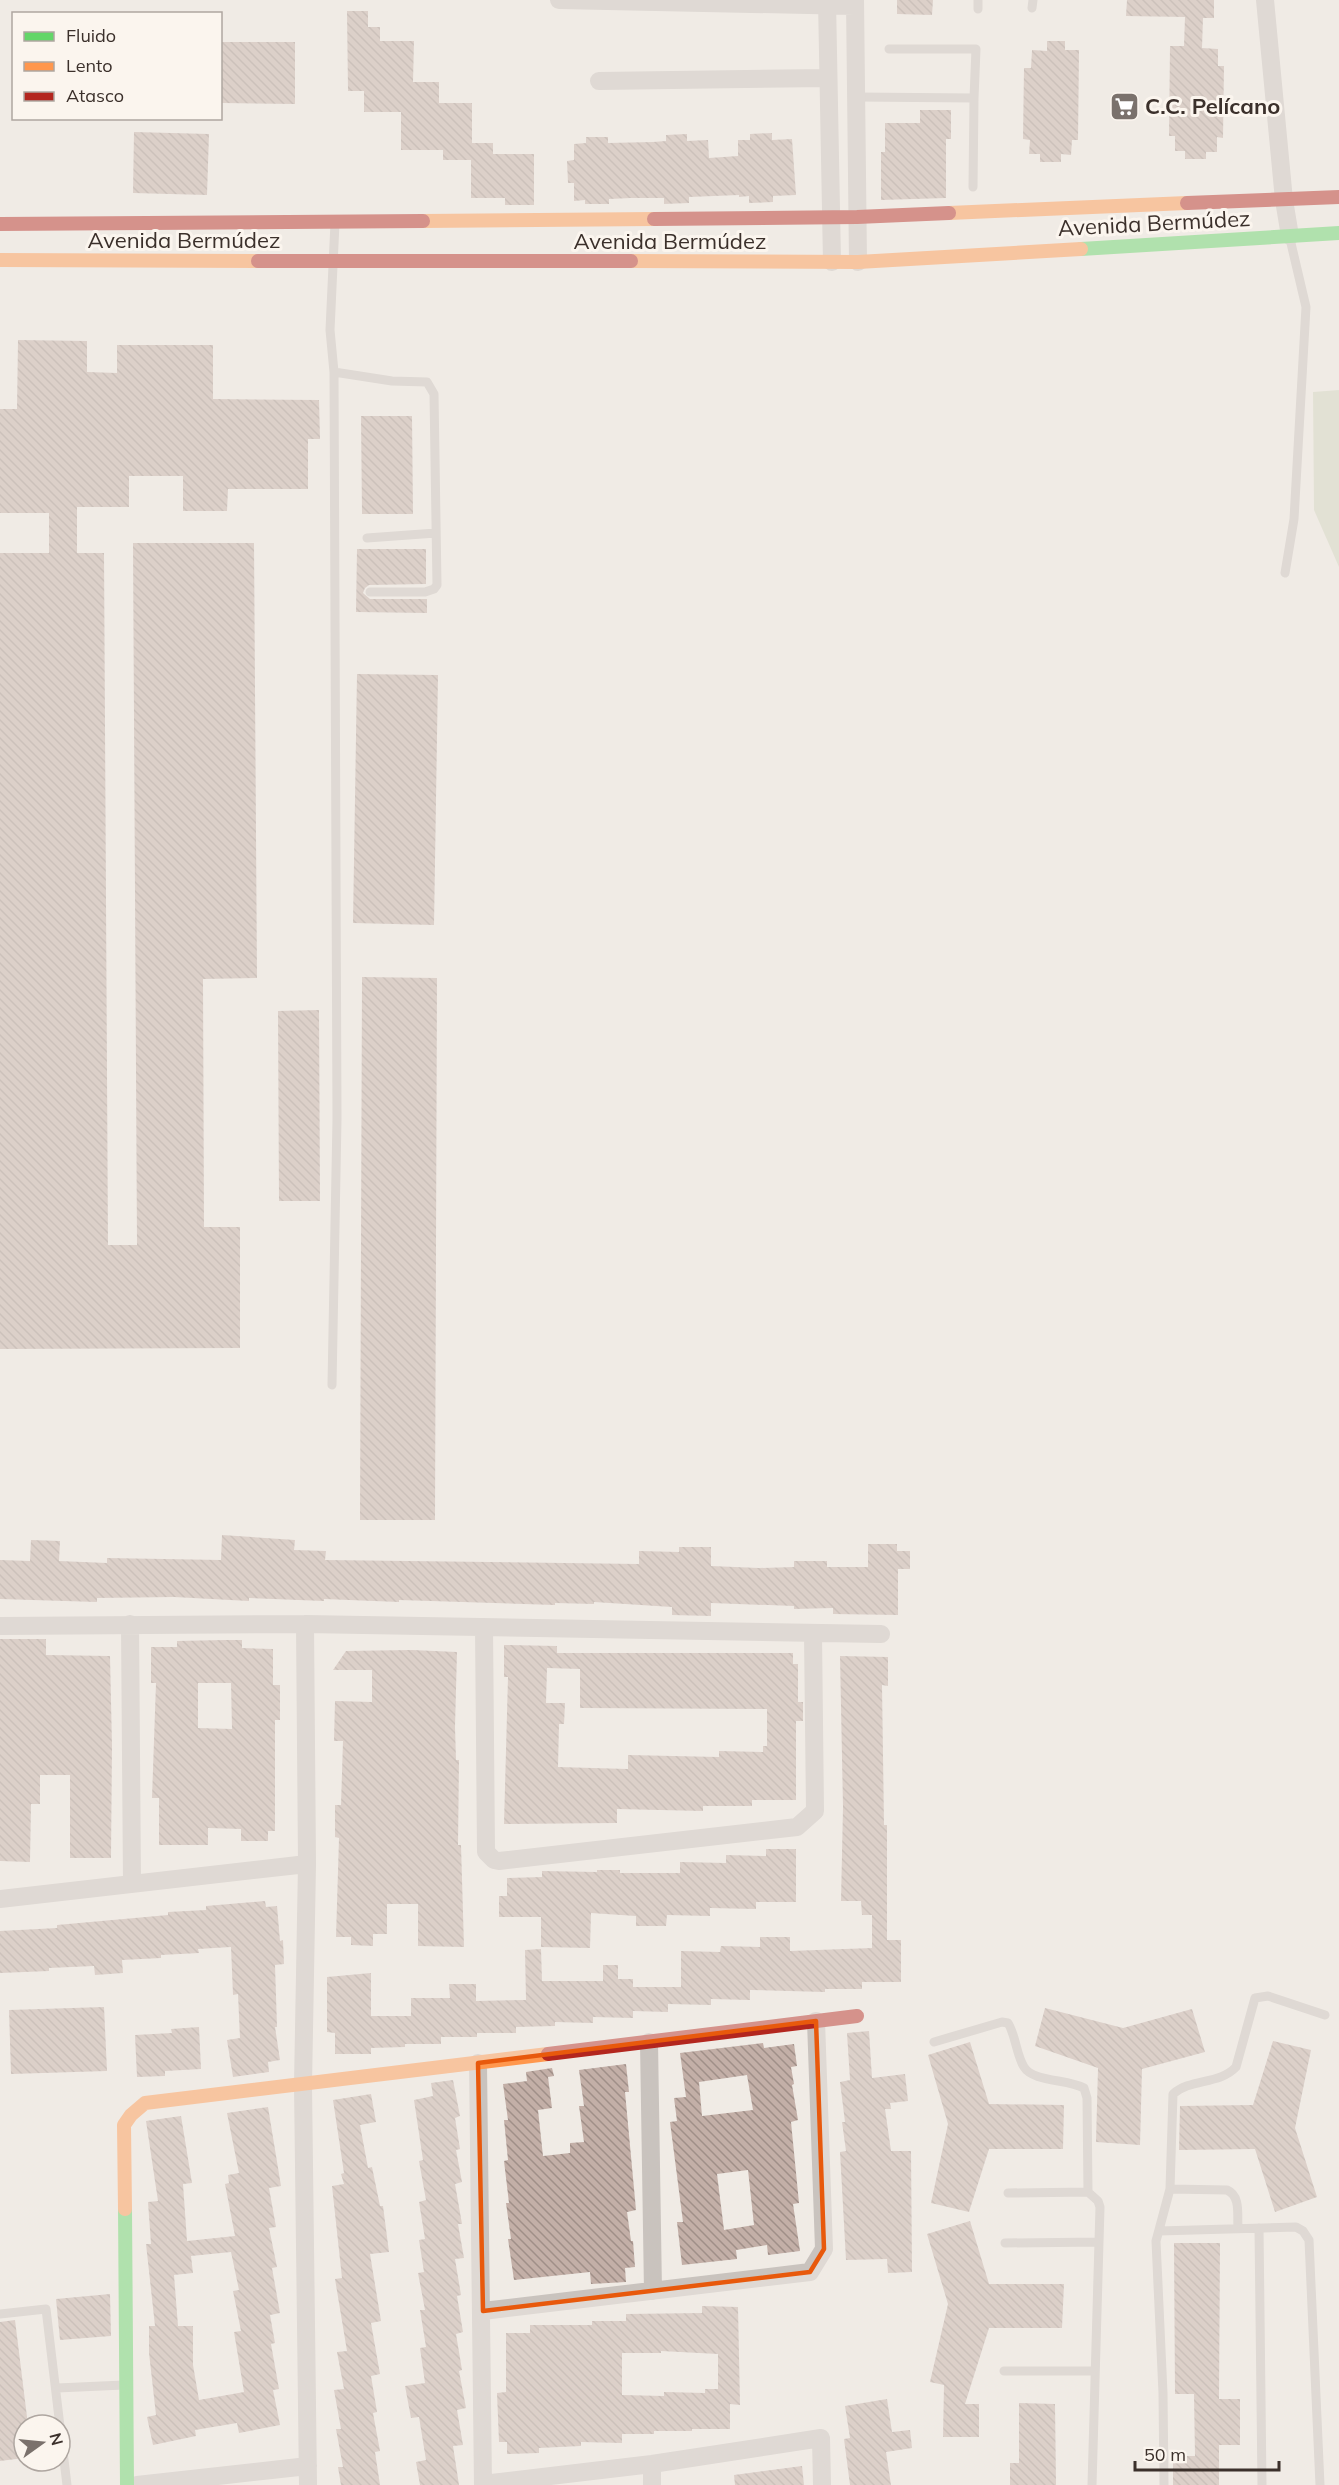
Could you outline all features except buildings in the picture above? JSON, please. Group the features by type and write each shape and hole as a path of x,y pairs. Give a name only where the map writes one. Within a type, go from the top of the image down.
{"street":[{"path":"559,0 855,3 858,262"},
{"path":"1265,0 1284,201 1290,236"},
{"path":"827,3 832,262"},
{"path":"598,81 828,78"},
{"name":"Avenida Bermúdez","path":"0,224 857,217 1339,197"},
{"name":"Avenida Bermúdez","path":"0,260 858,262 1339,232"},
{"path":"130,1624 132,1884"},
{"path":"305,1624 307,1864 303,2085 308,2485"},
{"path":"0,1626 305,1624 881,1634"},
{"path":"484,1627 486,1852 494,1860 499,1861 797,1827 814,1811 813,1633"},
{"path":"0,1899 307,1864"},
{"path":"127,2485 124,2122 145,2103 857,2016"},
{"path":"483,2311 810,2272 824,2248 816,2021"},
{"path":"649,2042 653,2291"},
{"path":"478,2063 483,2311 483,2485 652,2464 821,2439 822,2485"},
{"path":"652,2464 652,2485"},
{"path":"137,2485 308,2466"}],"lane":[{"path":"889,49 975,49 974,187"},
{"path":"857,97 974,98"},
{"path":"332,1385 337,1119 334,372 330,330 335,220"},
{"path":"1284,573 1294,519 1306,307 1290,236"},
{"path":"334,372 392,381 427,382 434,394 437,585 434,589 425,592 370,592"},
{"path":"367,538 436,533"},
{"path":"1164,2485 1163,2393 1155,2241 1170,2189 1173,2094 1181,2086 1228,2076 1236,2067 1255,1998 1268,1996 1325,2014"},
{"path":"934,2042 1002,2022 1008,2023 1024,2068 1032,2076 1076,2084 1084,2088 1087,2098 1088,2192"},
{"path":"1170,2189 1227,2190 1234,2193 1237,2198 1238,2229"},
{"path":"1008,2193 1088,2192 1098,2201 1100,2207 1092,2485"},
{"path":"1159,2230 1296,2227 1303,2231 1309,2240 1320,2485"},
{"path":"1259,2228 1262,2485"},
{"path":"1005,2243 1099,2242"},
{"path":"0,2314 46,2309 68,2485"},
{"path":"1004,2371 1095,2371"},
{"path":"57,2388 127,2385"}],"highlighted area":[{"path":"816,2021 824,2249 810,2272 483,2311 478,2063"}],"green space":[{"path":"1339,390 1339,567 1314,510 1313,392"}],"traffic: fast":[{"path":"1081,249 1339,233"},
{"path":"125,2209 127,2485"}],"traffic: slow":[{"path":"949,213 1187,203"},
{"path":"423,221 654,219"},
{"path":"631,261 858,262 1081,249"},
{"path":"0,260 258,261"},
{"path":"125,2209 124,2125 131,2115 145,2103 548,2054"}],"traffic: jam":[{"path":"1187,203 1339,197"},
{"path":"654,219 857,217 949,213"},
{"path":"0,224 423,221"},
{"path":"258,261 631,261"},
{"path":"548,2054 857,2016"}],"place":[{"name":"C.C. Pelícano","path":"1124,106"}]}
